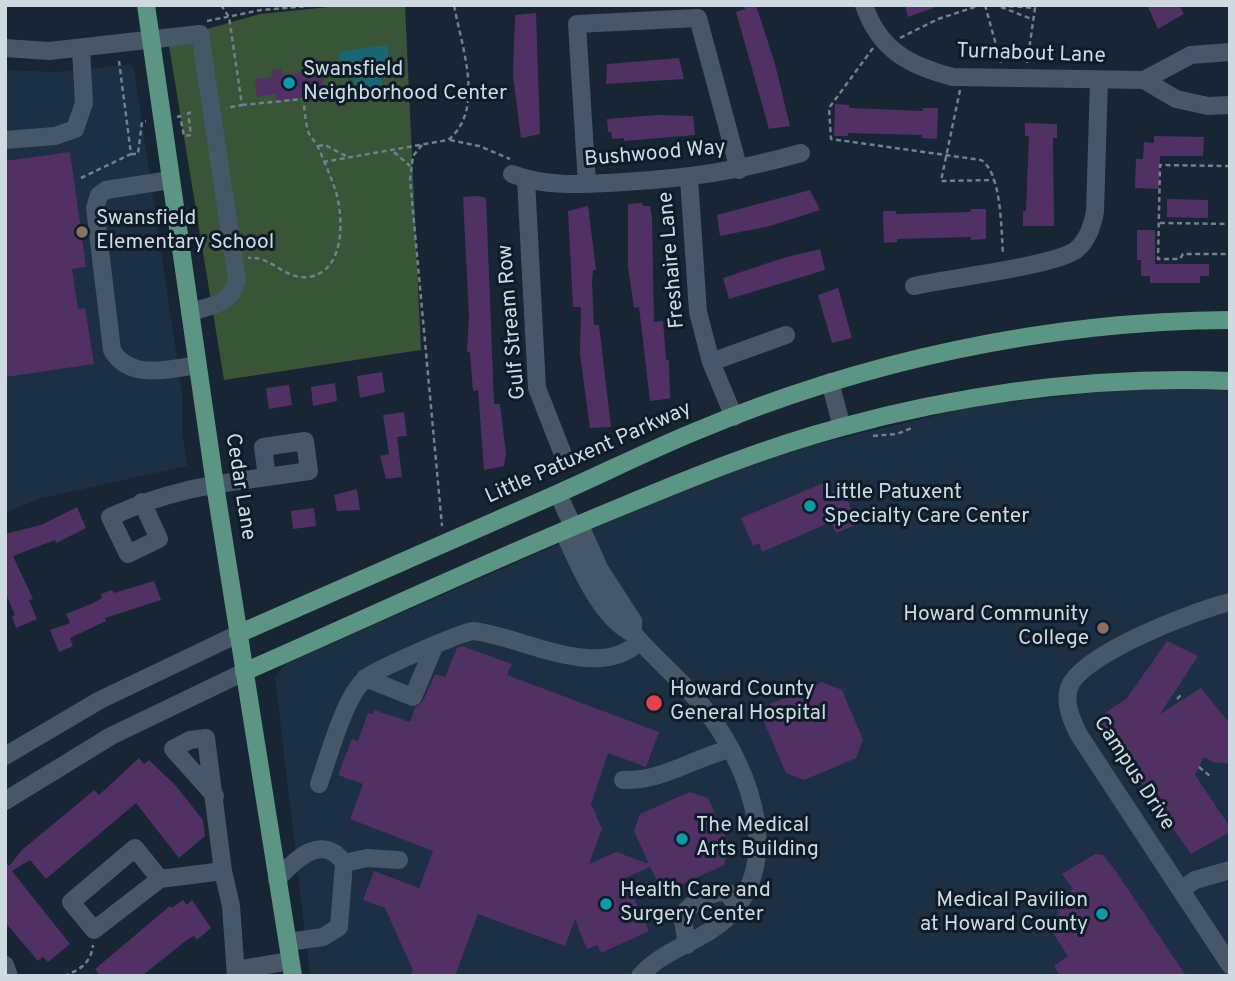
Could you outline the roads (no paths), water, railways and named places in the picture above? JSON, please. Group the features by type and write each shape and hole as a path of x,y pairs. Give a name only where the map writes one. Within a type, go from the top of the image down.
{"main road":[{"name":"Cedar Lane","path":"146,5 215,485 292,968"},
{"name":"Little Patuxent Parkway","path":"238,634 734,417 830,382 922,357 1016,338 1155,322 1230,320"},
{"path":"244,672 573,526 708,471 842,427 922,408 1025,392 1116,383 1230,381"}],"street":[{"name":"Turnabout Lane","path":"864,5 884,42 914,66 964,77 1144,80 1191,55 1230,52"},
{"path":"587,184 577,24 698,18 739,170"},
{"path":"5,48 49,51 81,49 200,34 237,280 230,297 221,303 190,312"},
{"path":"5,140 55,136 75,129 84,103 81,49"},
{"path":"914,286 1055,260 1078,249 1086,239 1095,212 1099,80"},
{"name":"Turnabout Lane","path":"1144,80 1183,102 1208,106 1230,105"},
{"name":"Bushwood Way","path":"519,177 587,184 689,178 739,170 801,153"},
{"name":"Gulf Stream Row","path":"519,177 537,388 564,457"},
{"name":"Freshaire Lane","path":"689,178 698,312 711,362 734,417"},
{"path":"170,180 106,190 99,195 95,208 112,350 118,360 138,370 198,365"},
{"path":"711,362 786,335"},
{"path":"830,382 842,427"},
{"path":"142,502 175,491 267,477"},
{"path":"558,494 573,526 582,530 612,592 633,621 637,637 700,703 730,749 748,788 758,837 751,877 737,906 710,931 650,964 640,976"},
{"name":"Campus Drive","path":"1230,601 1181,616 1134,639 1088,668 1069,687 1069,714 1079,734 1230,965"},
{"path":"318,784 349,705 365,678 470,630 576,657 605,658 631,651 637,637"},
{"name":"Little Patuxent Parkway","path":"5,756 100,700 238,634"},
{"path":"365,678 413,697 434,647"},
{"path":"5,801 111,736 244,672"},
{"path":"623,780 644,781 699,757 730,749"},
{"path":"215,796 223,871 231,906 236,973 292,968"},
{"path":"160,879 135,849 71,902 94,930 160,879 223,871"},
{"path":"278,879 295,860 316,849 328,850 344,863"},
{"path":"344,863 367,858 399,860"},
{"path":"288,942 323,937 339,927 344,863"},
{"path":"1181,890 1195,880 1230,870"},
{"path":"687,945 682,915 691,905 716,892 727,892 737,906"},
{"path":"5,965 9,976"}],"place":[{"name":"Swansfield Neighborhood Center","path":"289,83"},
{"name":"Swansfield Elementary School","path":"82,232"},
{"name":"Little Patuxent Specialty Care Center","path":"810,506"},
{"name":"Howard Community College","path":"1103,628"},
{"name":"Howard County General Hospital","path":"654,703"},
{"name":"The Medical Arts Building","path":"682,839"},
{"name":"Health Care and Surgery Center","path":"606,904"},
{"name":"Medical Pavilion at Howard County","path":"1102,914"}]}
